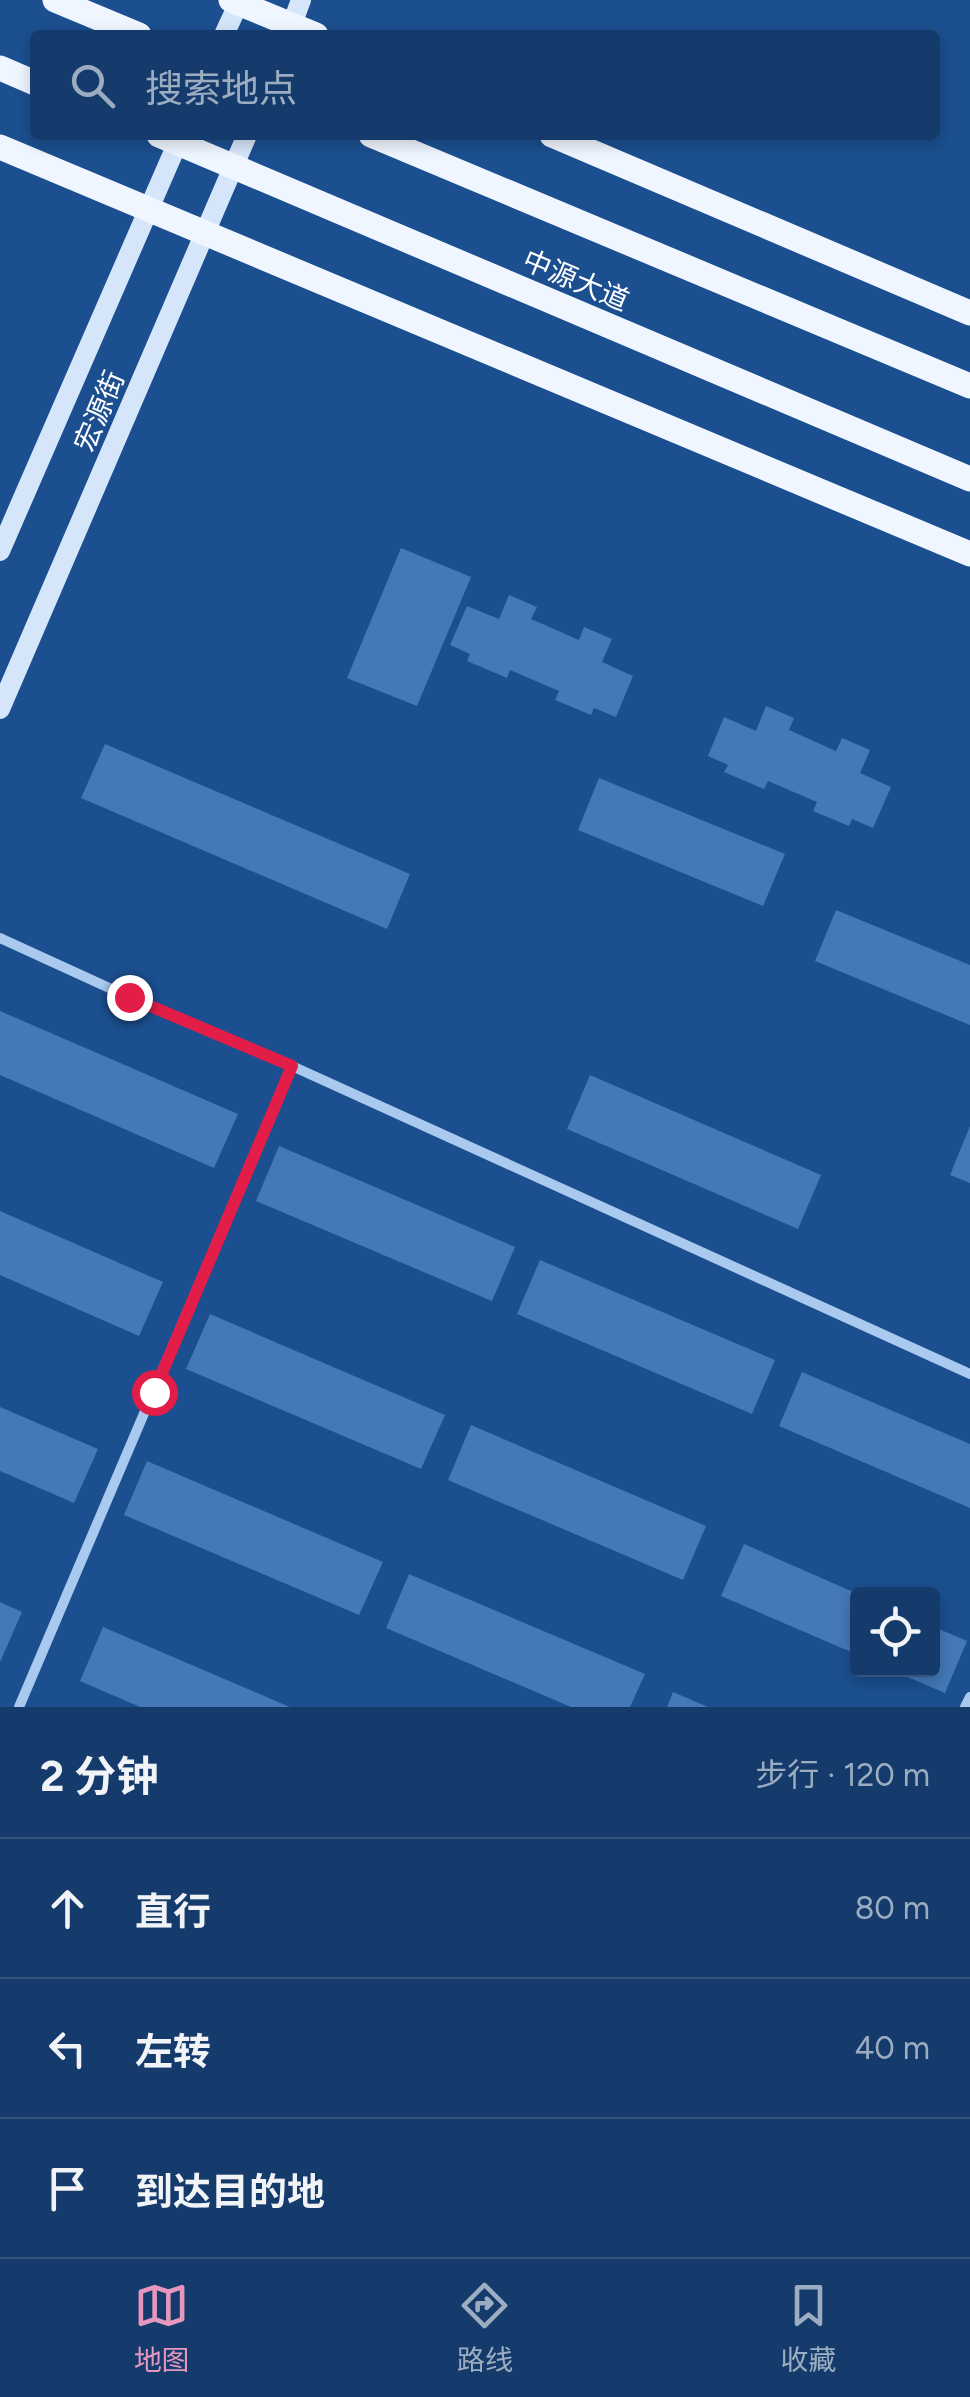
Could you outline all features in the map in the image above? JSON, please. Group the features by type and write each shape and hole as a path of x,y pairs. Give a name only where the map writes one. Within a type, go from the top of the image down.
{"main road":[{"path":"55,0 127,30"},
{"path":"226,30 237,1 290,30 301,0"},
{"path":"0,68 30,81"},
{"name":"宏源街","path":"0,551 148,209 172,140"},
{"name":"中源大道","path":"177,140 234,168 970,479"},
{"name":"宏源街","path":"0,709 245,140"},
{"name":"中源大道","path":"383,140 970,386"},
{"path":"564,140 970,312"},
{"path":"0,147 970,554"}],"street":[{"path":"0,938 970,1374"},
{"path":"19,1707 292,1066"},
{"path":"966,1707 970,1696"}],"building":[{"path":"401,548 471,577 417,706 347,678"},
{"path":"509,595 537,607 531,619 579,640 584,627 612,639 602,662 633,676 616,717 594,708 591,715 555,700 559,691 510,670 507,678 467,661 470,654 450,645 467,606 499,619"},
{"path":"766,706 794,718 789,730 836,751 842,738 870,750 860,773 891,787 873,828 852,819 849,826 813,811 817,802 768,781 764,789 724,772 728,765 708,756 724,717 756,731"},
{"path":"105,744 410,874 387,929 81,798"},
{"path":"599,778 785,854 763,906 578,830"},
{"path":"836,910 970,965 970,1025 815,961"},
{"path":"0,1011 238,1114 214,1168 0,1075"},
{"path":"590,1075 821,1175 798,1229 567,1129"},
{"path":"970,1126 970,1183 950,1175"},
{"path":"279,1146 515,1247 492,1301 256,1201"},
{"path":"0,1211 163,1282 139,1336 0,1275"},
{"path":"540,1260 775,1360 752,1414 517,1314"},
{"path":"210,1314 445,1415 421,1469 186,1369"},
{"path":"802,1372 970,1444 970,1508 779,1426"},
{"path":"0,1407 98,1449 74,1503 0,1471"},
{"path":"471,1425 706,1526 683,1580 448,1480"},
{"path":"147,1461 383,1562 359,1615 124,1515"},
{"path":"744,1544 850,1590 850,1652 721,1596"},
{"path":"409,1574 645,1674 630,1707 571,1707 386,1628"},
{"path":"0,1602 22,1612 0,1662"},
{"path":"103,1627 290,1707 140,1707 80,1681"},
{"path":"940,1629 967,1641 945,1693 907,1677 940,1677"},
{"path":"673,1692 708,1707 667,1707"}],"route":[{"path":"129,997 292,1066 154,1392"}]}
